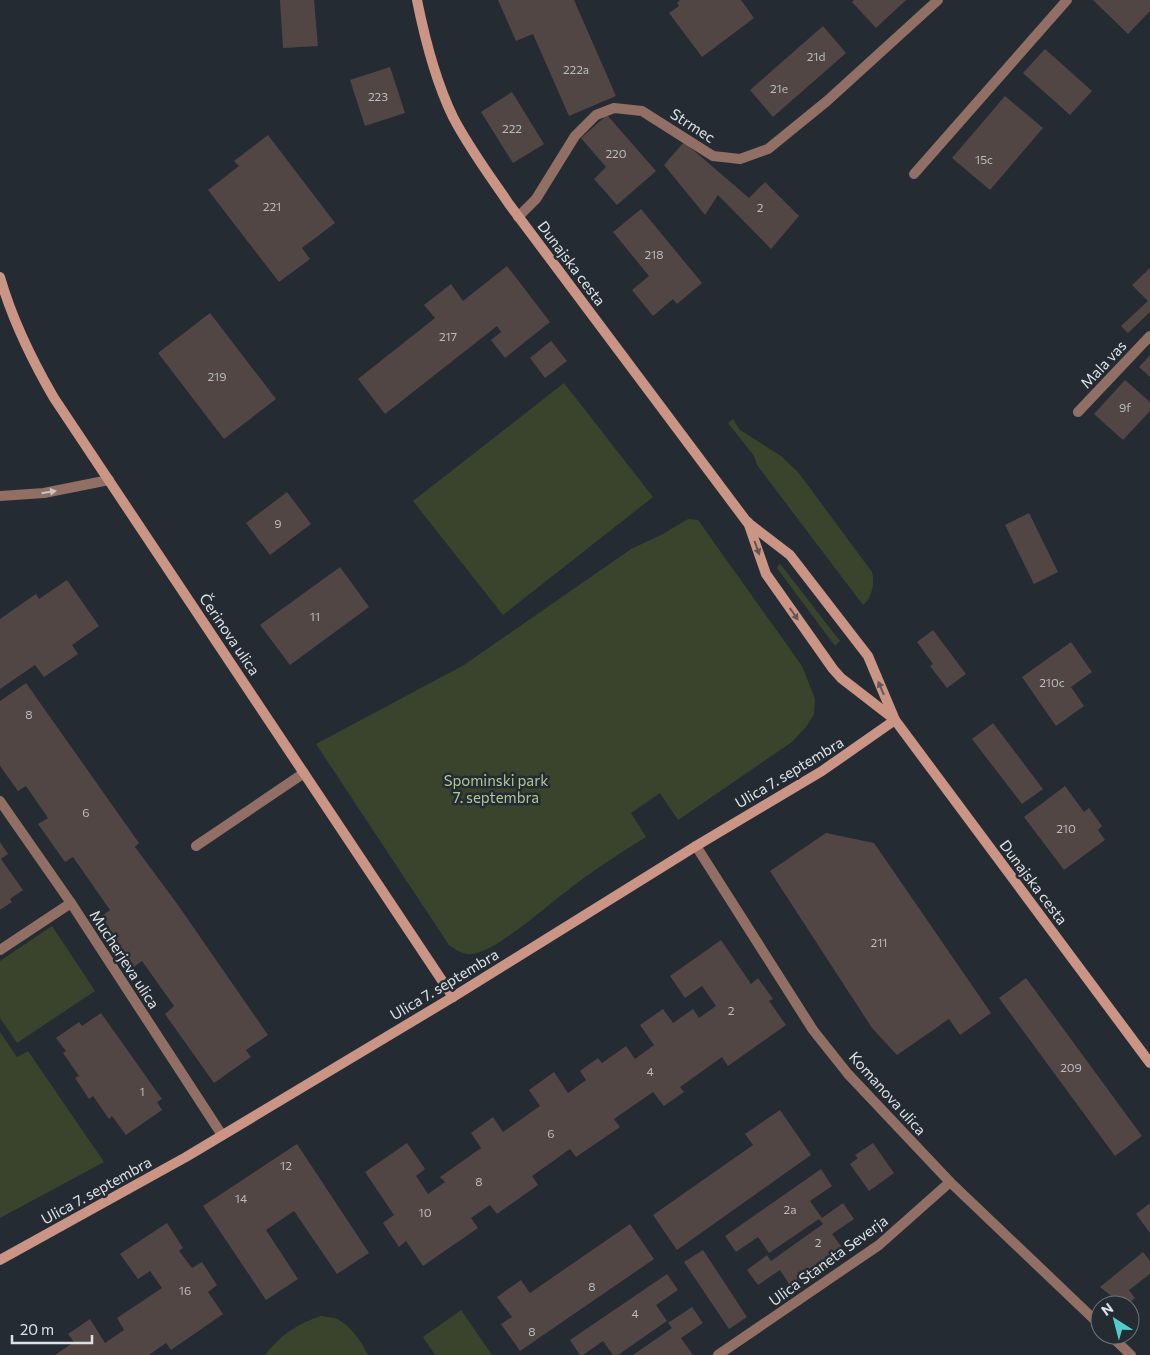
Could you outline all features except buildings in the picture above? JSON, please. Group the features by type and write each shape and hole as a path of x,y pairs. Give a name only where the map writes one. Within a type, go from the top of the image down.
{"street":[{"name":"Dunajska cesta","path":"417,0 433,64 454,118 474,153 518,216 747,522 790,555 868,656 895,720 1150,1063"},
{"name":"Strmec","path":"518,216 536,199 575,136 596,115 614,108 642,111 714,156 740,159 768,149 827,100 938,0"},
{"path":"914,174 1067,0"},
{"name":"Čerinova ulica","path":"0,277 11,310 42,377 453,997"},
{"name":"Mala vas","path":"1078,412 1150,336"},
{"path":"0,496 44,493 109,480"},
{"name":"Dunajska cesta","path":"747,522 766,574 833,669 841,678 895,720"},
{"name":"Ulica 7. septembra","path":"0,1260 148,1179 453,997 696,846 822,771 895,720"},
{"path":"196,846 304,773"},
{"name":"Mucherjeva ulica","path":"0,801 71,903 222,1134"},
{"name":"Komanova ulica","path":"696,846 813,1030 848,1074 950,1182 1090,1315"},
{"path":"0,950 71,903"},
{"name":"Ulica Staneta Severja","path":"718,1355 879,1245 950,1182"},
{"path":"1120,1345 1131,1355"}],"green space":[{"path":"564,383 653,497 503,615 413,501"},
{"path":"733,419 740,430 781,456 798,472 872,572 872,590 869,598 863,605 757,465 754,456 728,423"},
{"name":"Spominski park 7. septembra","path":"688,519 698,520 802,666 815,699 814,714 806,727 792,742 678,820 660,793 631,813 646,837 593,871 506,938 483,951 473,954 466,954 457,950 449,945 316,744 464,665 631,549 663,534"},
{"path":"779,564 840,641 835,646 777,568"},
{"path":"52,926 95,991 17,1043 0,1018 0,961"},
{"path":"0,1032 17,1057 28,1051 104,1162 0,1218"},
{"path":"461,1310 492,1355 435,1355 423,1337"},
{"path":"321,1316 337,1319 347,1326 359,1339 368,1355 265,1355 276,1342 290,1331 305,1322"}]}
